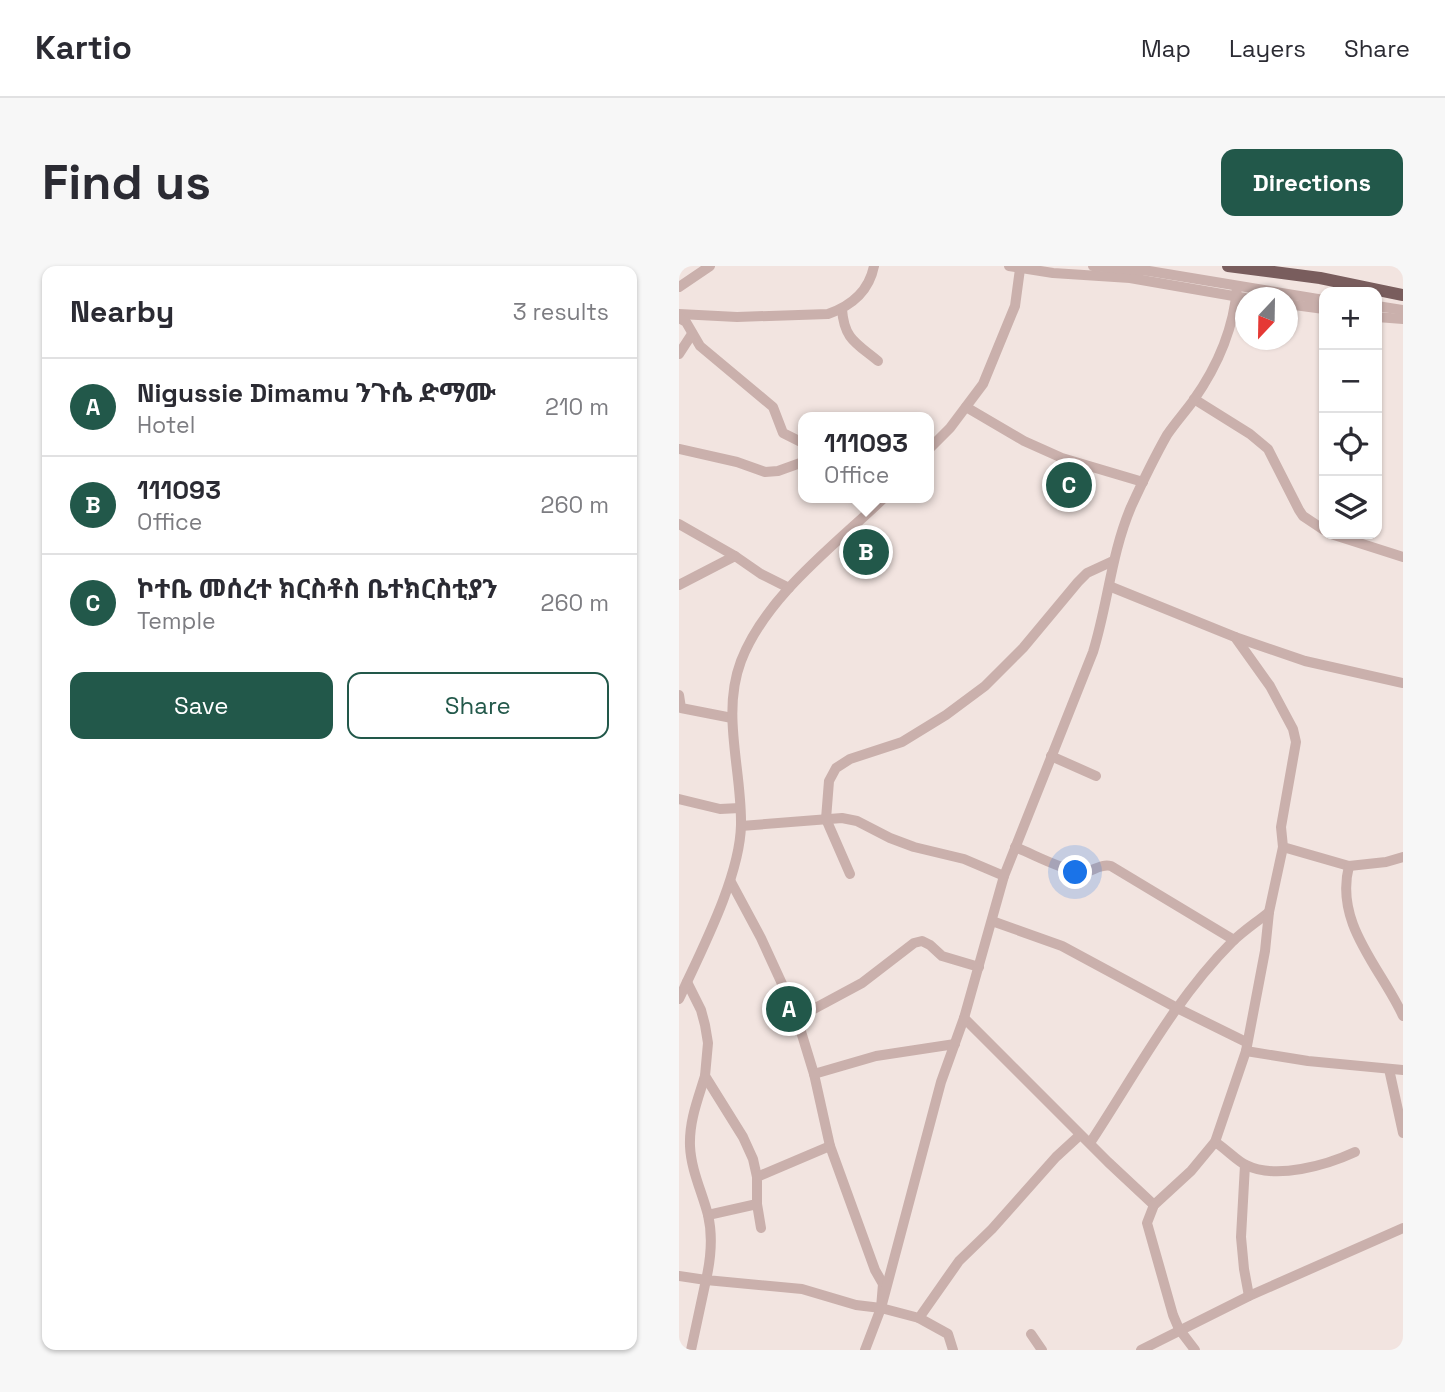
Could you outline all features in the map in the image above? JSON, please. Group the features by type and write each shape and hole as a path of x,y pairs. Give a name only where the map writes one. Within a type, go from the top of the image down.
{"main road":[{"path":"1228,266 1320,278 1403,295"}],"street":[{"path":"679,287 709,266"},
{"path":"679,316 828,314 842,309 856,299 867,285 874,266"},
{"path":"1009,266 1235,292"},
{"path":"1093,266 1149,271 1235,292"},
{"path":"934,444 950,428 983,384 1015,306 1022,267"},
{"path":"1298,298 1319,300"},
{"path":"1298,305 1319,308"},
{"path":"1382,307 1403,310"},
{"path":"842,309 847,335 878,361"},
{"path":"866,1350 881,1308 941,1082 964,1018 1005,876 1093,652 1104,615 1120,536 1143,482 1168,434 1194,400 1221,352 1235,309"},
{"path":"679,316 686,322 700,346 773,407 783,433 798,440"},
{"path":"1382,317 1403,319"},
{"path":"679,354 692,334"},
{"path":"1194,400 1250,434 1268,449 1299,510 1319,527"},
{"path":"966,407 1024,441 1062,458 1143,482"},
{"path":"679,449 726,459 765,472 778,471 798,464"},
{"path":"679,999 730,882 741,827 732,718 734,690 741,662 755,633 789,588 879,503"},
{"path":"679,524 789,588"},
{"path":"1347,539 1403,557"},
{"path":"679,585 735,556"},
{"path":"850,874 826,819 829,781 836,768 850,759 902,742 946,715 985,686 1023,649 1087,573 1113,561"},
{"path":"1109,586 1235,637 1304,661 1403,683"},
{"path":"1195,1350 1179,1329 1173,1315 1147,1223 1154,1205 1191,1171 1215,1142 1246,1046 1283,846 1280,827 1296,742 1293,729 1270,685 1235,637"},
{"path":"679,695 680,712 732,718"},
{"path":"1051,756 1096,776"},
{"path":"679,799 720,809 740,808"},
{"path":"741,827 842,818 857,821 902,842 964,859 1005,876"},
{"path":"1283,846 1349,866 1386,862 1403,857"},
{"path":"1015,847 1076,872 1111,866 1234,940"},
{"path":"1349,866 1346,878 1347,900 1358,939 1403,1016"},
{"path":"730,882 761,938 797,1018 814,1074 830,1146 875,1270 883,1284 881,1308"},
{"path":"1090,1143 1177,1008 1205,971 1234,940 1269,912"},
{"path":"992,921 1062,946 1246,1046 1308,1061 1403,1070"},
{"path":"797,1018 862,983 914,943 922,941 942,956 979,967"},
{"path":"687,982 701,1010 708,1043 705,1076 694,1111 690,1147 712,1236 691,1350"},
{"path":"964,1018 1154,1205"},
{"path":"814,1074 876,1056 955,1044"},
{"path":"1389,1069 1403,1133"},
{"path":"705,1076 743,1137 753,1159 761,1228"},
{"path":"919,1318 959,1261 1080,1135"},
{"path":"1215,1142 1245,1165 1258,1169 1297,1170 1325,1165 1355,1152"},
{"path":"757,1177 830,1146"},
{"path":"1245,1165 1241,1237 1249,1296"},
{"path":"708,1215 757,1204"},
{"path":"1142,1350 1249,1296 1403,1228"},
{"path":"679,1276 801,1289 856,1306 881,1308 919,1318 948,1334 953,1350"},
{"path":"1031,1334 1042,1350"}],"place":[{"name":"ኮተቤ መሰረተ ክርስቶስ ቤተክርስቲያን","path":"1069,485"},
{"name":"111093","path":"866,552"},
{"name":"Nigussie Dimamu ንጉሴ ድማሙ","path":"789,1009"}]}
